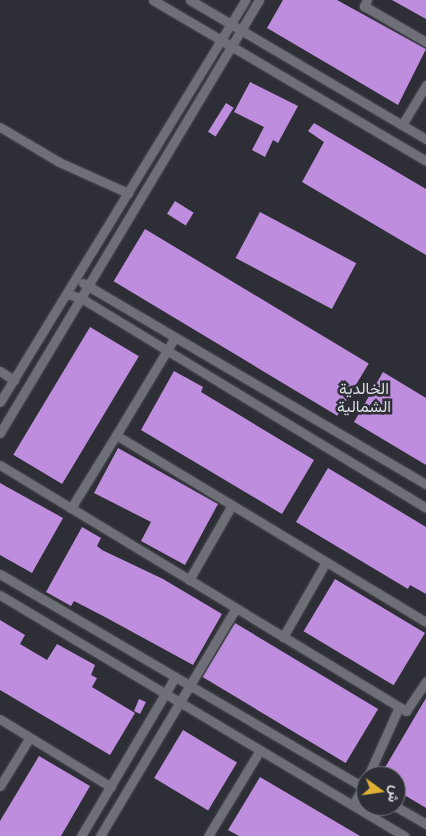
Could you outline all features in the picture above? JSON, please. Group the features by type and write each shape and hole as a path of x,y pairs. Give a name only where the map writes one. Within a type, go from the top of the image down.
{"street":[{"path":"153,0 426,161"},
{"path":"190,0 426,139"},
{"path":"0,402 245,0"},
{"path":"0,433 259,0"},
{"path":"367,0 364,6 426,42"},
{"path":"402,125 426,85"},
{"path":"0,127 59,162 128,193"},
{"path":"76,279 426,484"},
{"path":"67,294 81,298 426,508"},
{"path":"71,508 175,337"},
{"path":"0,372 14,380"},
{"path":"116,435 426,622"},
{"path":"0,465 406,711 426,681"},
{"path":"190,580 232,505"},
{"path":"283,637 326,562"},
{"path":"0,574 175,677 356,780"},
{"path":"0,595 405,836"},
{"path":"100,836 236,608"},
{"path":"81,836 175,677"},
{"path":"372,766 399,707"},
{"path":"0,719 111,787"},
{"path":"0,786 30,737"},
{"path":"208,836 260,750"},
{"path":"406,812 426,824"}],"building":[{"path":"283,0 337,0 426,49 398,105 267,28"},
{"path":"392,0 426,0 426,19"},
{"path":"250,82 298,106 278,143 273,140 265,157 252,150 264,127 234,112"},
{"path":"226,103 234,108 216,137 208,132"},
{"path":"314,123 426,189 426,255 302,182 324,142 308,131"},
{"path":"175,201 194,213 186,225 167,214"},
{"path":"260,212 356,263 332,309 236,258"},
{"path":"145,229 369,363 337,416 114,281"},
{"path":"90,327 139,356 62,484 13,455"},
{"path":"174,371 203,387 201,392 314,460 282,514 141,430"},
{"path":"383,372 426,398 426,465 354,422"},
{"path":"118,448 218,504 185,565 141,541 151,522 94,493"},
{"path":"328,468 426,527 426,594 410,585 408,589 296,522"},
{"path":"0,483 63,518 32,573 0,555"},
{"path":"82,527 101,538 97,546 102,550 163,579 222,614 193,665 74,601 71,606 46,592"},
{"path":"335,579 425,633 394,685 304,631"},
{"path":"0,620 25,635 20,644 47,660 57,644 95,665 91,675 97,678 92,687 135,713 110,755 0,690"},
{"path":"235,623 378,709 346,763 203,677"},
{"path":"426,698 426,808 406,796 406,766 386,766"},
{"path":"139,699 146,702 140,714 134,711"},
{"path":"183,730 237,762 208,810 154,778"},
{"path":"39,756 90,786 61,836 0,836 0,821"},
{"path":"260,777 360,836 239,836 228,830"}],"district":[{"name":"الخالدية الشمالية","path":"364,397"}]}
